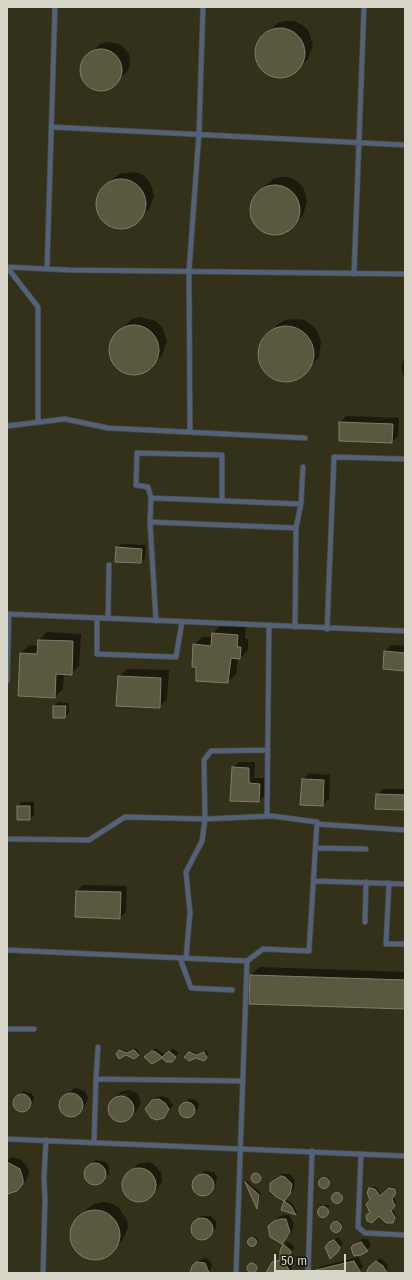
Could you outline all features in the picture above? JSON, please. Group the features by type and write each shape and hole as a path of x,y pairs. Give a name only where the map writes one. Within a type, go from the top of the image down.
{"lane":[{"path":"47,269 55,7"},
{"path":"190,432 189,271 199,133 203,7"},
{"path":"354,274 364,7"},
{"path":"51,127 359,141 405,145"},
{"path":"7,267 47,269 405,274"},
{"path":"7,267 38,307 38,421"},
{"path":"7,426 38,421 66,419 108,428 305,438"},
{"path":"156,621 150,522 151,498 148,487 136,485 136,453 222,455 222,501"},
{"path":"327,629 334,457 405,459"},
{"path":"295,627 296,528 301,504 303,467"},
{"path":"151,498 301,504"},
{"path":"150,522 296,528"},
{"path":"108,618 109,565"},
{"path":"7,681 8,614 327,629 405,631"},
{"path":"97,618 97,654 176,657 182,622"},
{"path":"267,816 269,626"},
{"path":"186,958 190,913 186,872 202,841 205,819 204,760 211,751 268,750"},
{"path":"7,839 89,840 125,817 205,819 267,816 317,822 317,824 405,830"},
{"path":"7,950 247,961 263,949 309,951 317,824"},
{"path":"316,848 366,849"},
{"path":"314,881 405,884"},
{"path":"365,922 366,882"},
{"path":"388,883 386,944 405,944"},
{"path":"180,958 191,988 232,990"},
{"path":"236,1273 247,961"},
{"path":"7,1029 34,1029"},
{"path":"94,1142 98,1047"},
{"path":"96,1079 243,1081"},
{"path":"7,1139 405,1156"},
{"path":"43,1273 46,1140"},
{"path":"308,1273 312,1151"},
{"path":"361,1154 358,1227 365,1233 405,1235"}],"building":[{"path":"280,28 290,30 298,35 303,43 305,53 303,63 298,71 290,76 280,78 270,76 262,71 257,63 255,53 257,43 262,35 270,30"},
{"path":"97,49 105,49 116,55 122,66 122,74 116,85 105,91 97,91 86,85 80,74 80,66 86,55"},
{"path":"121,179 131,181 139,186 144,194 146,204 144,214 139,222 131,227 121,229 111,227 103,222 98,214 96,204 98,194 103,186 111,181"},
{"path":"275,185 285,187 293,192 298,200 300,210 298,220 293,228 285,233 275,235 265,233 257,228 252,220 250,210 252,200 257,192 265,187"},
{"path":"134,325 144,327 152,332 157,340 159,350 157,360 152,368 144,373 134,375 124,373 116,368 111,360 109,350 111,340 116,332 124,327"},
{"path":"281,326 291,326 306,334 312,343 314,354 312,365 306,374 291,382 281,382 270,377 263,370 258,359 258,349 263,338 270,331"},
{"path":"339,422 393,424 392,443 339,441"},
{"path":"116,547 142,549 141,563 115,562"},
{"path":"212,633 238,635 237,647 241,647 240,659 231,658 228,683 196,681 196,667 192,667 193,644 211,646"},
{"path":"38,640 73,641 72,675 56,674 55,698 18,696 20,653 37,654"},
{"path":"384,651 405,653 405,671 383,669"},
{"path":"118,676 161,678 160,708 116,706"},
{"path":"53,706 66,706 65,718 53,718"},
{"path":"232,767 249,768 249,783 260,784 259,802 230,801"},
{"path":"302,779 324,780 323,806 300,805"},
{"path":"376,794 405,795 405,810 375,809"},
{"path":"17,806 30,806 30,820 17,820"},
{"path":"76,891 121,892 120,919 75,917"},
{"path":"250,975 405,980 405,1009 249,1004"},
{"path":"119,1050 127,1053 134,1050 139,1055 134,1059 126,1055 119,1059 116,1054"},
{"path":"152,1051 156,1052 162,1057 169,1051 176,1057 172,1062 166,1062 162,1058 152,1064 144,1057"},
{"path":"189,1052 197,1055 204,1052 207,1058 204,1061 196,1058 189,1061 184,1057"},
{"path":"71,1093 79,1097 83,1105 79,1113 71,1117 63,1113 59,1105 63,1097"},
{"path":"22,1094 28,1097 31,1103 28,1109 22,1112 16,1109 13,1103 16,1097"},
{"path":"121,1096 131,1099 134,1109 131,1119 121,1122 111,1119 108,1109 111,1099"},
{"path":"159,1099 165,1103 169,1109 164,1118 157,1120 151,1118 145,1109 152,1100"},
{"path":"184,1102 190,1102 195,1107 193,1116 190,1118 184,1118 179,1113 179,1107"},
{"path":"7,1162 20,1169 23,1184 17,1191 7,1194"},
{"path":"95,1163 103,1166 106,1174 103,1182 95,1185 87,1182 84,1174 87,1166"},
{"path":"142,1168 151,1173 155,1178 155,1192 151,1197 146,1201 136,1202 132,1201 123,1192 122,1182 123,1178 132,1169"},
{"path":"256,1173 261,1178 256,1183 251,1178"},
{"path":"203,1174 211,1177 214,1185 211,1193 203,1196 195,1193 192,1185 195,1177"},
{"path":"281,1176 285,1177 292,1184 290,1194 284,1201 270,1191 270,1183"},
{"path":"324,1177 328,1179 330,1183 328,1187 324,1189 320,1187 318,1183 320,1179"},
{"path":"245,1182 259,1195 257,1209"},
{"path":"369,1188 375,1189 380,1196 389,1188 395,1189 396,1193 392,1199 395,1206 391,1211 395,1217 393,1223 386,1223 379,1216 372,1223 367,1221 366,1215 370,1213 366,1204 370,1200 367,1193"},
{"path":"337,1192 341,1194 343,1198 341,1202 337,1204 333,1202 331,1198 333,1194"},
{"path":"284,1201 291,1206 296,1215 281,1210"},
{"path":"323,1206 327,1208 329,1212 327,1216 323,1218 319,1216 317,1212 319,1208"},
{"path":"95,1210 109,1214 116,1221 120,1235 116,1249 109,1256 95,1260 81,1256 74,1249 70,1235 74,1221 81,1214"},
{"path":"202,1218 210,1221 213,1229 210,1237 202,1240 194,1237 191,1229 194,1221"},
{"path":"286,1219 290,1232 282,1244 270,1237 268,1226 274,1221"},
{"path":"336,1221 340,1223 342,1227 340,1231 336,1233 332,1231 330,1227 332,1223"},
{"path":"252,1237 257,1242 252,1247 247,1242"},
{"path":"334,1240 340,1247 338,1252 330,1259 325,1247 329,1242"},
{"path":"361,1242 368,1251 361,1255 354,1256 351,1248 353,1245"},
{"path":"283,1244 291,1251 290,1255 283,1260 291,1273 266,1273 272,1262 280,1260 280,1251"},
{"path":"354,1261 361,1273 316,1273 316,1270"},
{"path":"376,1261 383,1266 387,1273 366,1273 369,1267"},
{"path":"196,1262 205,1263 209,1273 190,1273 192,1266"},
{"path":"252,1263 257,1268 252,1273 247,1268"}]}
